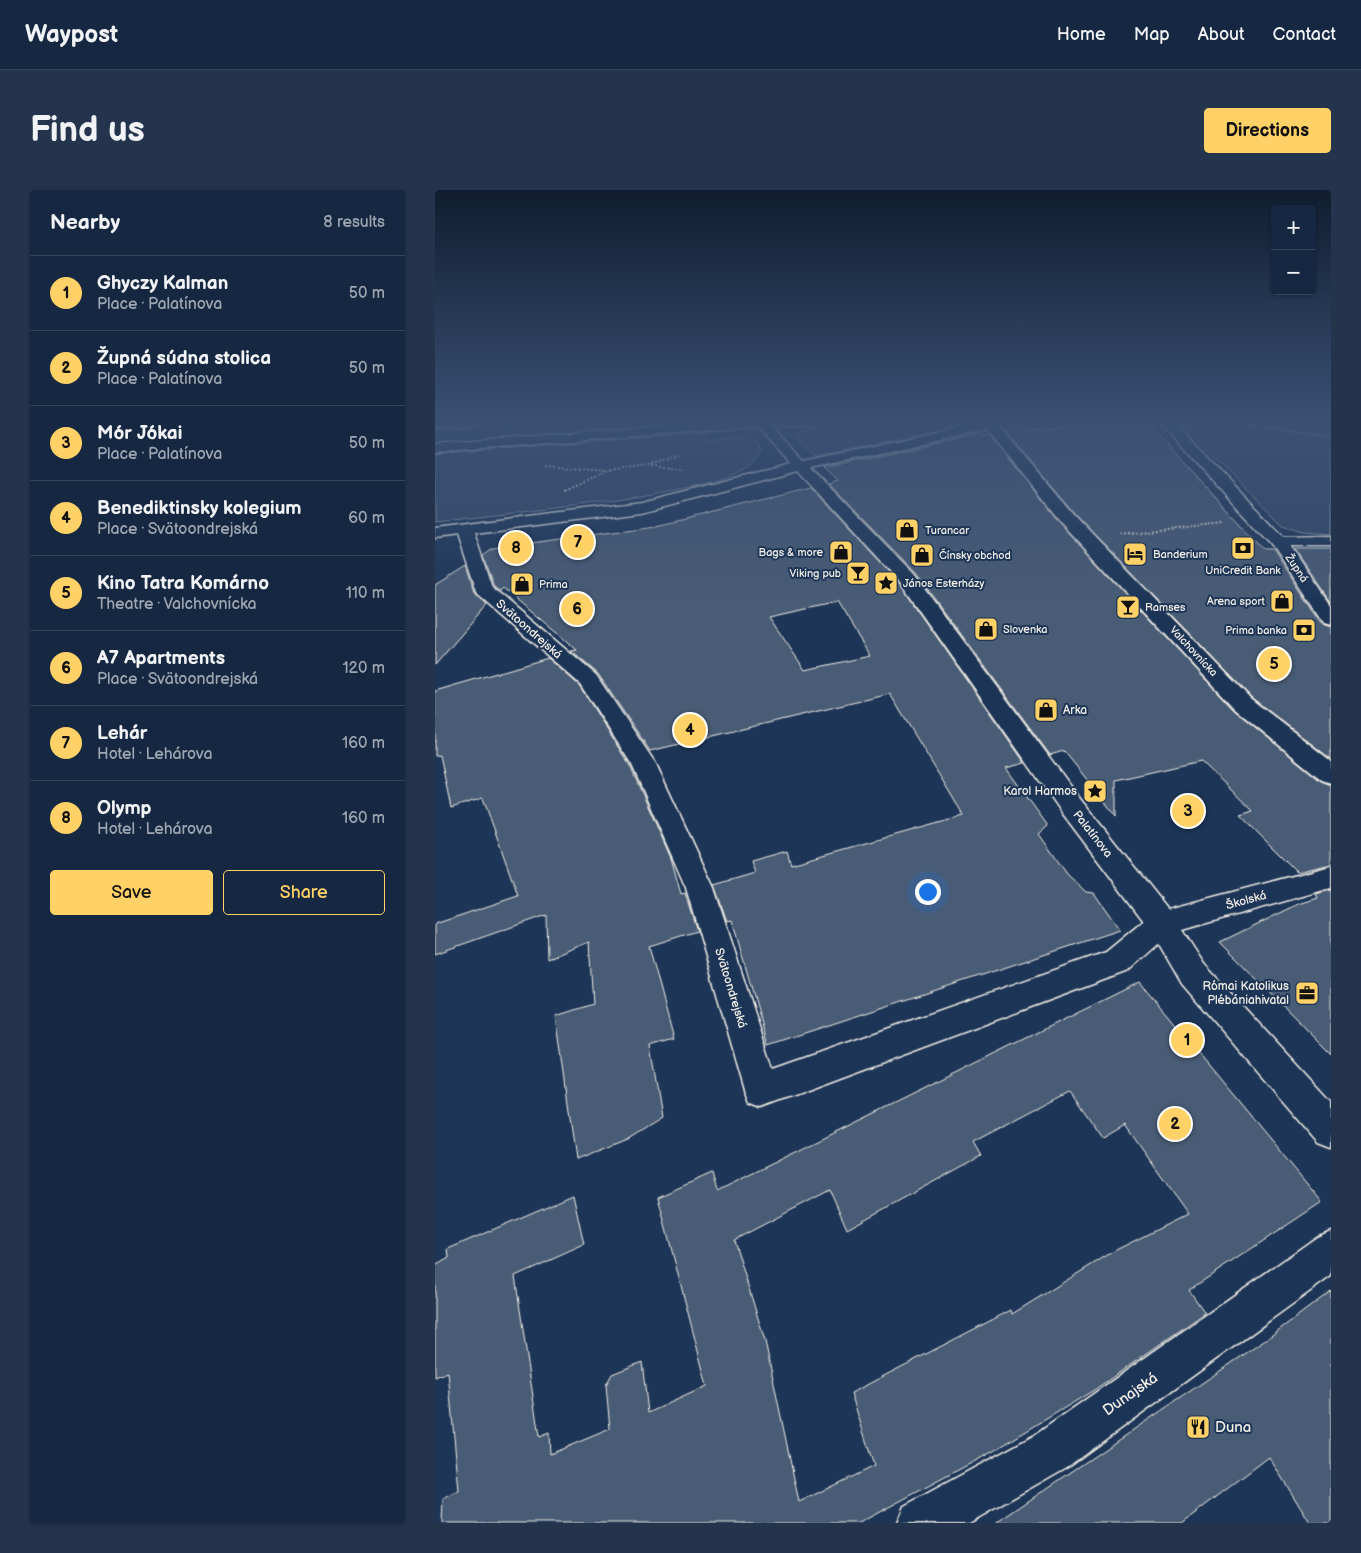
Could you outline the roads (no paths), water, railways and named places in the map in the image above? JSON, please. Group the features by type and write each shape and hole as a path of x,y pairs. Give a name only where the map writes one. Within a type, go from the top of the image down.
{"street":[{"path":"435,533 642,507 730,484"},
{"name":"Palatínova","path":"818,484 907,578 1072,807 1162,923 1193,974 1331,1129"},
{"name":"Valchovnícka","path":"1040,484 1068,519 1243,704 1331,774"},
{"name":"Župná","path":"1224,484 1279,542 1331,619"},
{"name":"Svätoondrejská","path":"464,530 483,589 588,680 644,764 700,888 762,1090 1117,962 1162,923"},
{"path":"1279,542 1331,541"},
{"name":"Školská","path":"1162,923 1331,877"},
{"name":"Dunajská","path":"921,1523 1051,1451 1331,1252"}],"place":[{"name":"Turancar","path":"907,530"},
{"name":"Lehár","path":"578,542"},
{"name":"Olymp","path":"516,548"},
{"name":"UniCredit Bank","path":"1243,548"},
{"name":"Bags & more","path":"841,552"},
{"name":"Banderium","path":"1135,554"},
{"name":"Čínsky obchod","path":"922,555"},
{"name":"Viking pub","path":"858,573"},
{"name":"János Esterházy","path":"886,583"},
{"name":"Prima","path":"522,584"},
{"name":"Arena sport","path":"1282,601"},
{"name":"Ramses","path":"1128,607"},
{"name":"A7 Apartments","path":"577,609"},
{"name":"Slovenka","path":"986,629"},
{"name":"Prima banka","path":"1304,630"},
{"name":"Kino Tatra Komárno","path":"1274,664"},
{"name":"Arka","path":"1046,710"},
{"name":"Benediktinsky kolegium","path":"690,730"},
{"name":"Karol Harmos","path":"1095,791"},
{"name":"Mór Jókai","path":"1188,811"},
{"name":"Római Katolikus Plébániahivatal","path":"1307,993"},
{"name":"Ghyczy Kalman","path":"1187,1040"},
{"name":"Župná súdna stolica","path":"1175,1124"},
{"name":"Duna","path":"1198,1427"}]}
